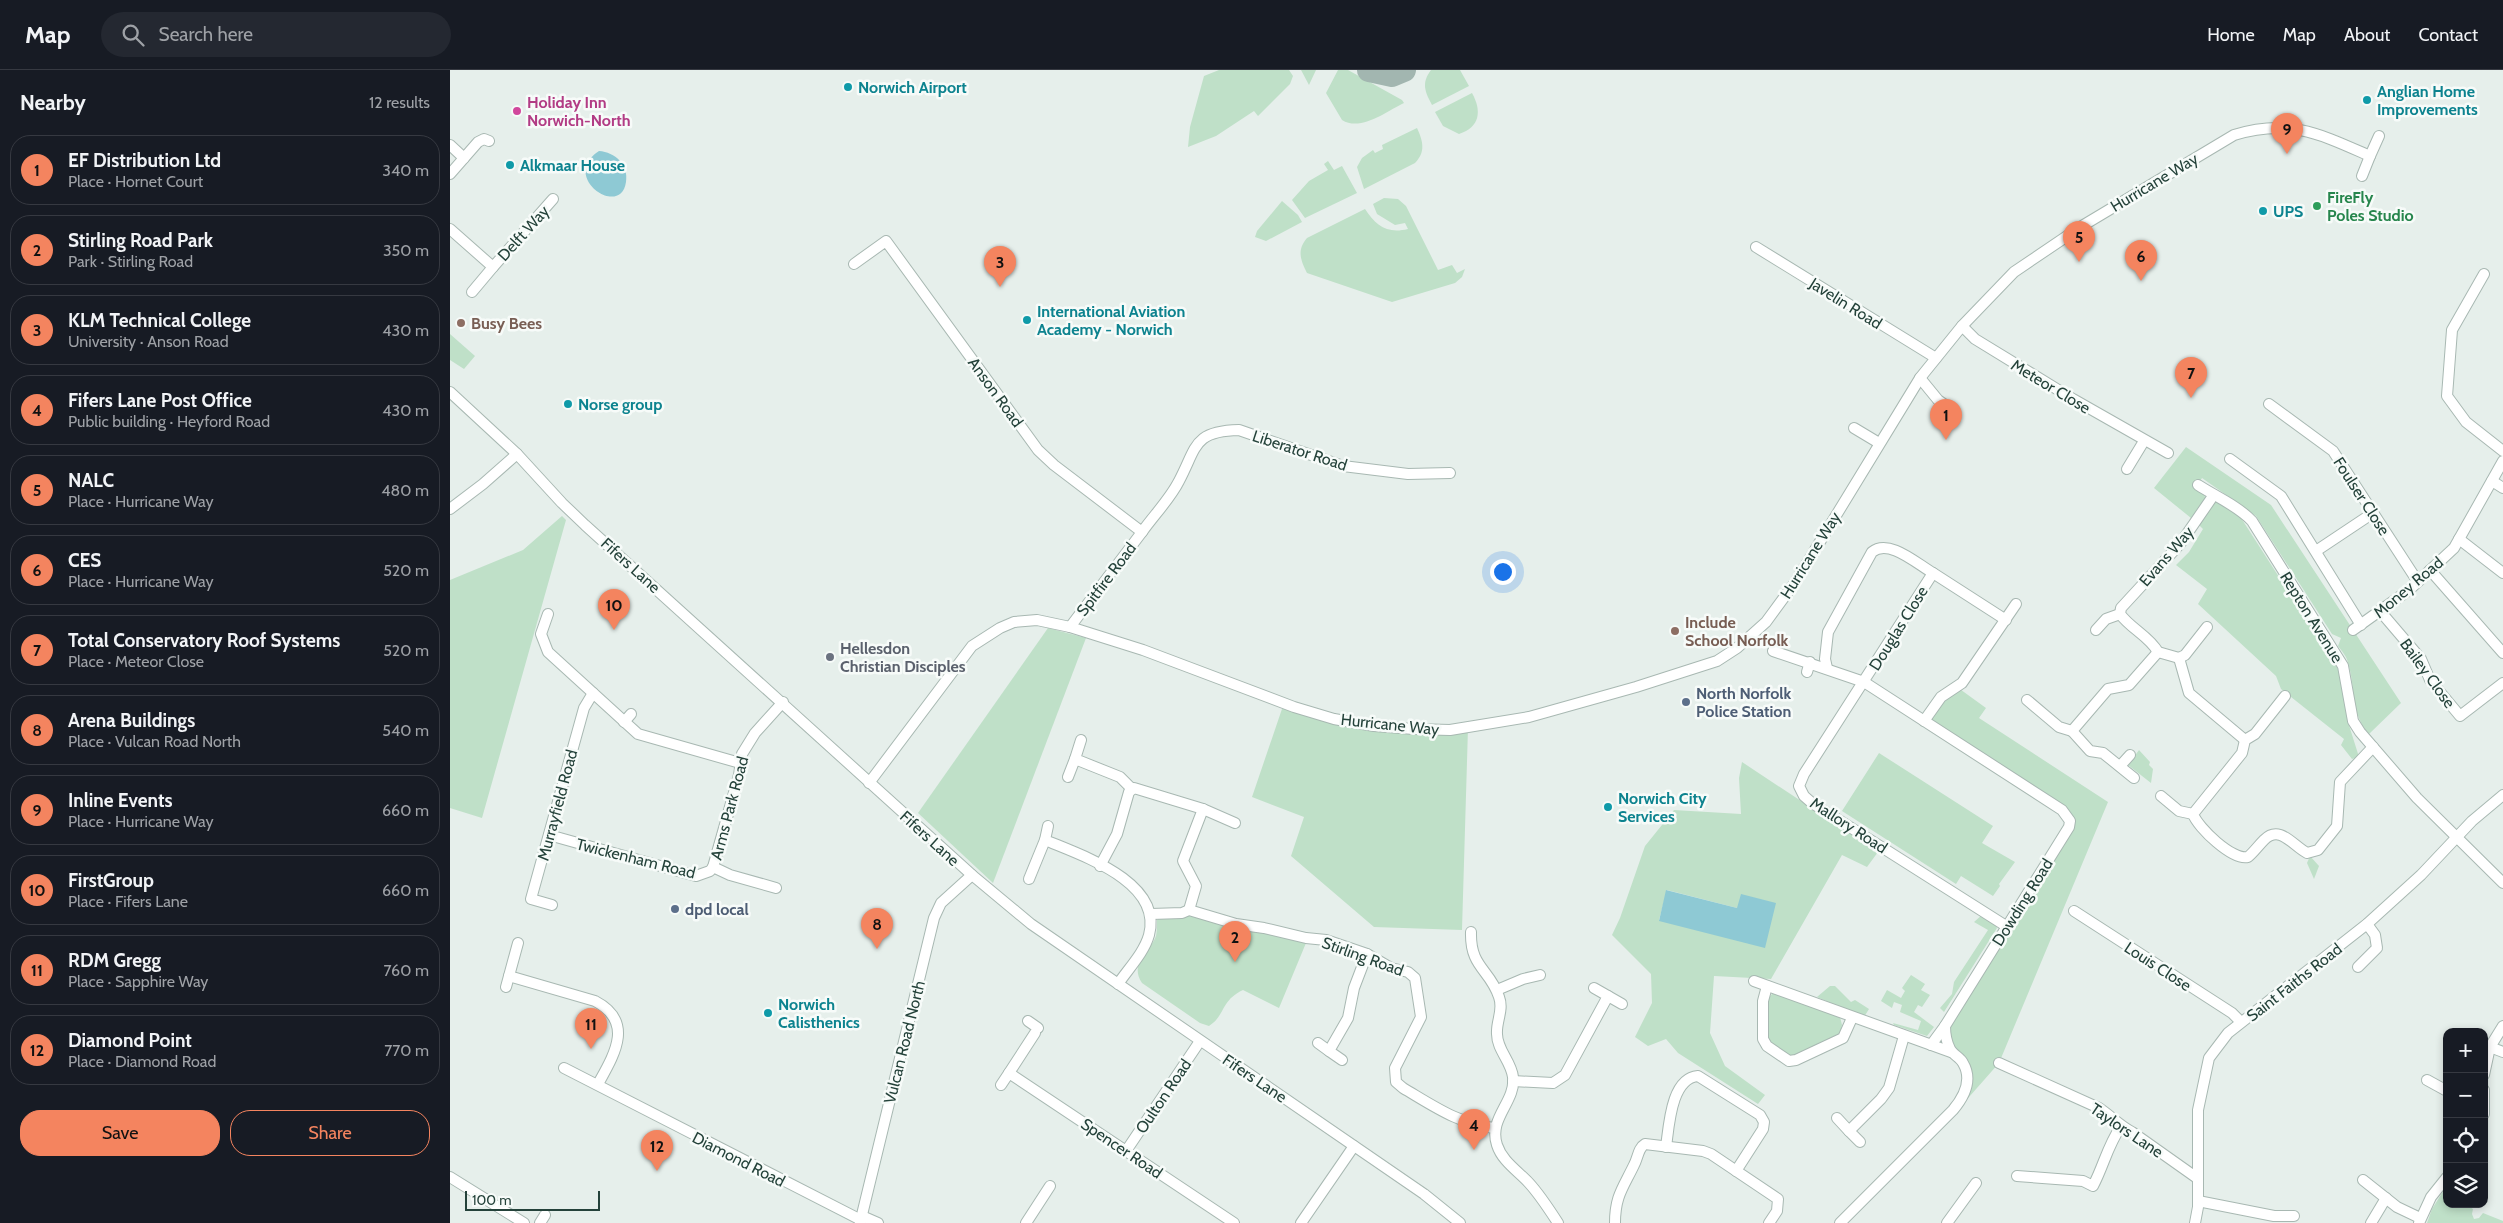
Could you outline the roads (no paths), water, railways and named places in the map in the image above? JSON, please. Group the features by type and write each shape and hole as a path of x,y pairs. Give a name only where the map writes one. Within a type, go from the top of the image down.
{"street":[{"name":"Hurricane Way","path":"869,783 972,646 1000,628 1014,622 1037,620 1070,627 1143,650 1289,705 1334,719 1374,726 1450,730 1529,717 1708,664 1737,648 1766,622 1796,581 1920,378 1962,326 2014,272 2082,226 2234,135 2268,128 2295,127 2318,134 2370,156"},
{"path":"2362,176 2379,136"},
{"path":"450,174 478,142 484,139 489,141"},
{"path":"450,145 464,158"},
{"name":"Delft Way","path":"472,292 553,199"},
{"name":"Delft Way","path":"450,229 493,267"},
{"name":"Anson Road","path":"854,264 886,241 1038,450 1054,465 1142,532"},
{"name":"Javelin Road","path":"1756,247 1936,358"},
{"path":"2484,274 2452,330 2447,396 2466,422 2503,451"},
{"name":"Meteor Close","path":"1962,326 1975,339 2144,441 2168,453"},
{"path":"1920,378 1938,400 1948,407"},
{"name":"Fifers Lane","path":"450,392 517,454 562,503 783,702 972,876 1031,924 1424,1194 1460,1223"},
{"name":"Foulser Close","path":"2269,404 2333,451 2418,582"},
{"path":"1854,428 1879,443"},
{"name":"Liberator Road","path":"1142,532 1179,482 1197,444 1214,433 1239,430 1343,466 1408,474 1450,473"},
{"path":"2127,469 2144,441"},
{"path":"450,509 483,484 517,454"},
{"path":"2230,459 2281,496 2316,551 2373,513"},
{"name":"Money Road","path":"2316,551 2357,627 2418,582 2454,548 2503,461"},
{"path":"2492,481 2503,488"},
{"name":"Repton Avenue","path":"2198,485 2213,496 2228,503 2252,521 2344,666 2354,721 2373,747 2417,798 2503,883"},
{"name":"Evans Way","path":"2096,630 2106,619 2120,614 2126,601 2180,544 2213,496"},
{"name":"Spitfire Road","path":"1070,627 1142,532"},
{"path":"2459,539 2503,573"},
{"name":"Douglas Close","path":"1827,668 1825,659 1828,632 1872,552 1878,547 1896,546 1932,573 2006,620"},
{"path":"2430,570 2503,653"},
{"name":"Douglas Close","path":"1864,682 1932,573"},
{"path":"1924,721 1941,697 1962,683 2016,604"},
{"name":"Bailey Close","path":"2380,611 2421,659 2430,680 2460,716 2503,683"},
{"path":"548,614 541,634 543,644 548,652 593,693 628,718 645,738 740,763"},
{"path":"2120,614 2154,644 2158,652 2179,658 2184,655 2196,634 2208,627"},
{"name":"Dowding Road","path":"1772,651 1808,667 1827,668 1864,682 2068,814 2069,827 1945,1026 1931,1045"},
{"path":"2072,731 2104,692 2113,687 2129,685 2158,652"},
{"path":"2179,658 2189,693 2245,740"},
{"name":"Mallory Road","path":"1864,682 1804,774 1800,786 1804,796 2006,926"},
{"name":"Murrayfield Road","path":"552,905 532,899 584,708 593,693"},
{"path":"2245,740 2251,738 2267,711 2285,696"},
{"path":"2027,700 2032,711 2059,727 2072,731 2090,751 2103,754 2134,778"},
{"name":"Arms Park Road","path":"713,867 739,775 740,763 750,740 783,702"},
{"path":"1068,777 1082,740"},
{"path":"2193,814 2242,753 2245,740"},
{"path":"2193,814 2198,826 2237,857 2248,857 2263,841 2274,834 2286,837 2301,850 2313,852 2318,850 2337,826 2340,782 2373,747"},
{"path":"2120,766 2130,755"},
{"path":"1075,759 1120,777 1132,790"},
{"path":"1132,790 1139,788 1203,809 1235,823"},
{"path":"1100,866 1114,841 1132,790"},
{"name":"Saint Faiths Road","path":"2195,1223 2198,1201 2198,1110 2204,1072 2214,1050 2228,1033 2241,1022 2367,924 2421,874 2456,836 2503,795"},
{"path":"2161,796 2170,809 2193,814"},
{"path":"1190,910 1196,886 1184,861 1203,809"},
{"path":"1029,879 1045,840 1048,826"},
{"name":"Twickenham Road","path":"549,836 696,876 710,871 713,867 730,875 776,888"},
{"path":"1045,840 1078,853 1136,888 1142,894 1150,914 1149,936 1118,984"},
{"name":"Vulcan Road North","path":"861,1220 934,918 941,903 972,876"},
{"name":"Stirling Road","path":"1150,914 1182,913 1190,910 1236,924 1264,928 1306,938 1326,940 1367,954 1391,968 1408,972 1415,978 1418,985 1421,1017 1395,1068 1396,1082 1403,1088 1462,1121 1478,1127 1495,1128"},
{"name":"Louis Close","path":"2074,911 2232,1013 2241,1022"},
{"path":"2358,967 2377,948 2375,936 2367,924"},
{"path":"1471,932 1470,948 1475,961 1497,990 1501,1010 1496,1034 1499,1046 1511,1068 1513,1081 1513,1088 1495,1128 1498,1147 1503,1157 1529,1183 1558,1223"},
{"path":"506,987 518,943"},
{"path":"1329,1051 1348,1018 1354,988 1367,954"},
{"path":"1497,990 1521,975 1540,975"},
{"path":"510,976 595,1001 605,1006 614,1016 618,1028 618,1042 598,1084"},
{"path":"1754,981 1852,1018 1951,1052 1964,1063 1967,1082 1959,1102 1840,1223"},
{"path":"1767,986 1763,1000 1763,1039 1767,1046 1789,1061 1796,1060 1843,1038 1852,1018"},
{"path":"1594,988 1622,1004"},
{"path":"1513,1081 1552,1083 1560,1080 1565,1075 1608,996"},
{"path":"1001,1085 1037,1031 1028,1021"},
{"path":"1945,1026 1946,1040 1951,1052"},
{"path":"2484,1073 2490,1047 2503,1026"},
{"path":"1849,1131 1881,1100 1889,1088 1904,1036"},
{"name":"Oulton Road","path":"1126,1151 1200,1041"},
{"path":"1318,1043 1342,1060"},
{"path":"2490,1047 2503,1052"},
{"name":"Taylors Lane","path":"1999,1063 2099,1108 2114,1117 2121,1126 2197,1178"},
{"name":"Diamond Road","path":"564,1068 598,1084 718,1149 861,1220 878,1223"},
{"name":"Spencer Road","path":"1009,1073 1234,1223"},
{"path":"1666,1147 1674,1098 1688,1079 1698,1076 1760,1116 1764,1122 1763,1129 1736,1171"},
{"path":"2427,1080 2443,1089"},
{"path":"1837,1118 1860,1142"},
{"path":"2023,1180 2083,1181 2093,1186 2107,1148 2121,1126"},
{"path":"1615,1223 1616,1198 1634,1165 1640,1147 1645,1144 1703,1151 1736,1171 1778,1200 1777,1211 1769,1223"},
{"path":"1302,1223 1354,1146"},
{"path":"450,1177 524,1223"},
{"path":"2363,1180 2396,1207 2420,1220 2431,1197 2443,1182"},
{"path":"1947,1223 1976,1183"},
{"path":"1026,1223 1050,1186"},
{"path":"2371,1223 2386,1198"},
{"path":"2198,1201 2274,1216 2294,1216"}],"water":[{"path":"599,151 610,154 620,160 625,170 626,182 622,192 614,196 605,195 596,190 589,182 586,172 588,161"},
{"path":"1666,890 1737,908 1741,894 1776,903 1765,948 1659,921"}],"place":[{"name":"Norwich Airport","path":"848,87"},
{"name":"Anglian Home Improvements","path":"2367,100"},
{"name":"Holiday Inn Norwich-North","path":"517,111"},
{"name":"Inline Events","path":"2287,154"},
{"name":"Alkmaar House","path":"510,165"},
{"name":"FireFly Poles Studio","path":"2317,206"},
{"name":"UPS","path":"2263,211"},
{"name":"NALC","path":"2079,262"},
{"name":"CES","path":"2141,281"},
{"name":"KLM Technical College","path":"1000,287"},
{"name":"International Aviation Academy - Norwich","path":"1027,320"},
{"name":"Busy Bees","path":"461,323"},
{"name":"Total Conservatory Roof Systems","path":"2191,398"},
{"name":"Norse group","path":"568,404"},
{"name":"EF Distribution Ltd","path":"1946,440"},
{"name":"FirstGroup","path":"614,630"},
{"name":"Include School Norfolk","path":"1675,631"},
{"name":"Hellesdon Christian Disciples","path":"830,657"},
{"name":"North Norfolk Police Station","path":"1686,702"},
{"name":"Norwich City Services","path":"1608,807"},
{"name":"dpd local","path":"675,909"},
{"name":"Arena Buildings","path":"877,949"},
{"name":"Stirling Road Park","path":"1235,962"},
{"name":"Norwich Calisthenics","path":"768,1013"},
{"name":"RDM Gregg","path":"591,1049"},
{"name":"Fifers Lane Post Office","path":"1474,1150"},
{"name":"Diamond Point","path":"657,1171"}]}
